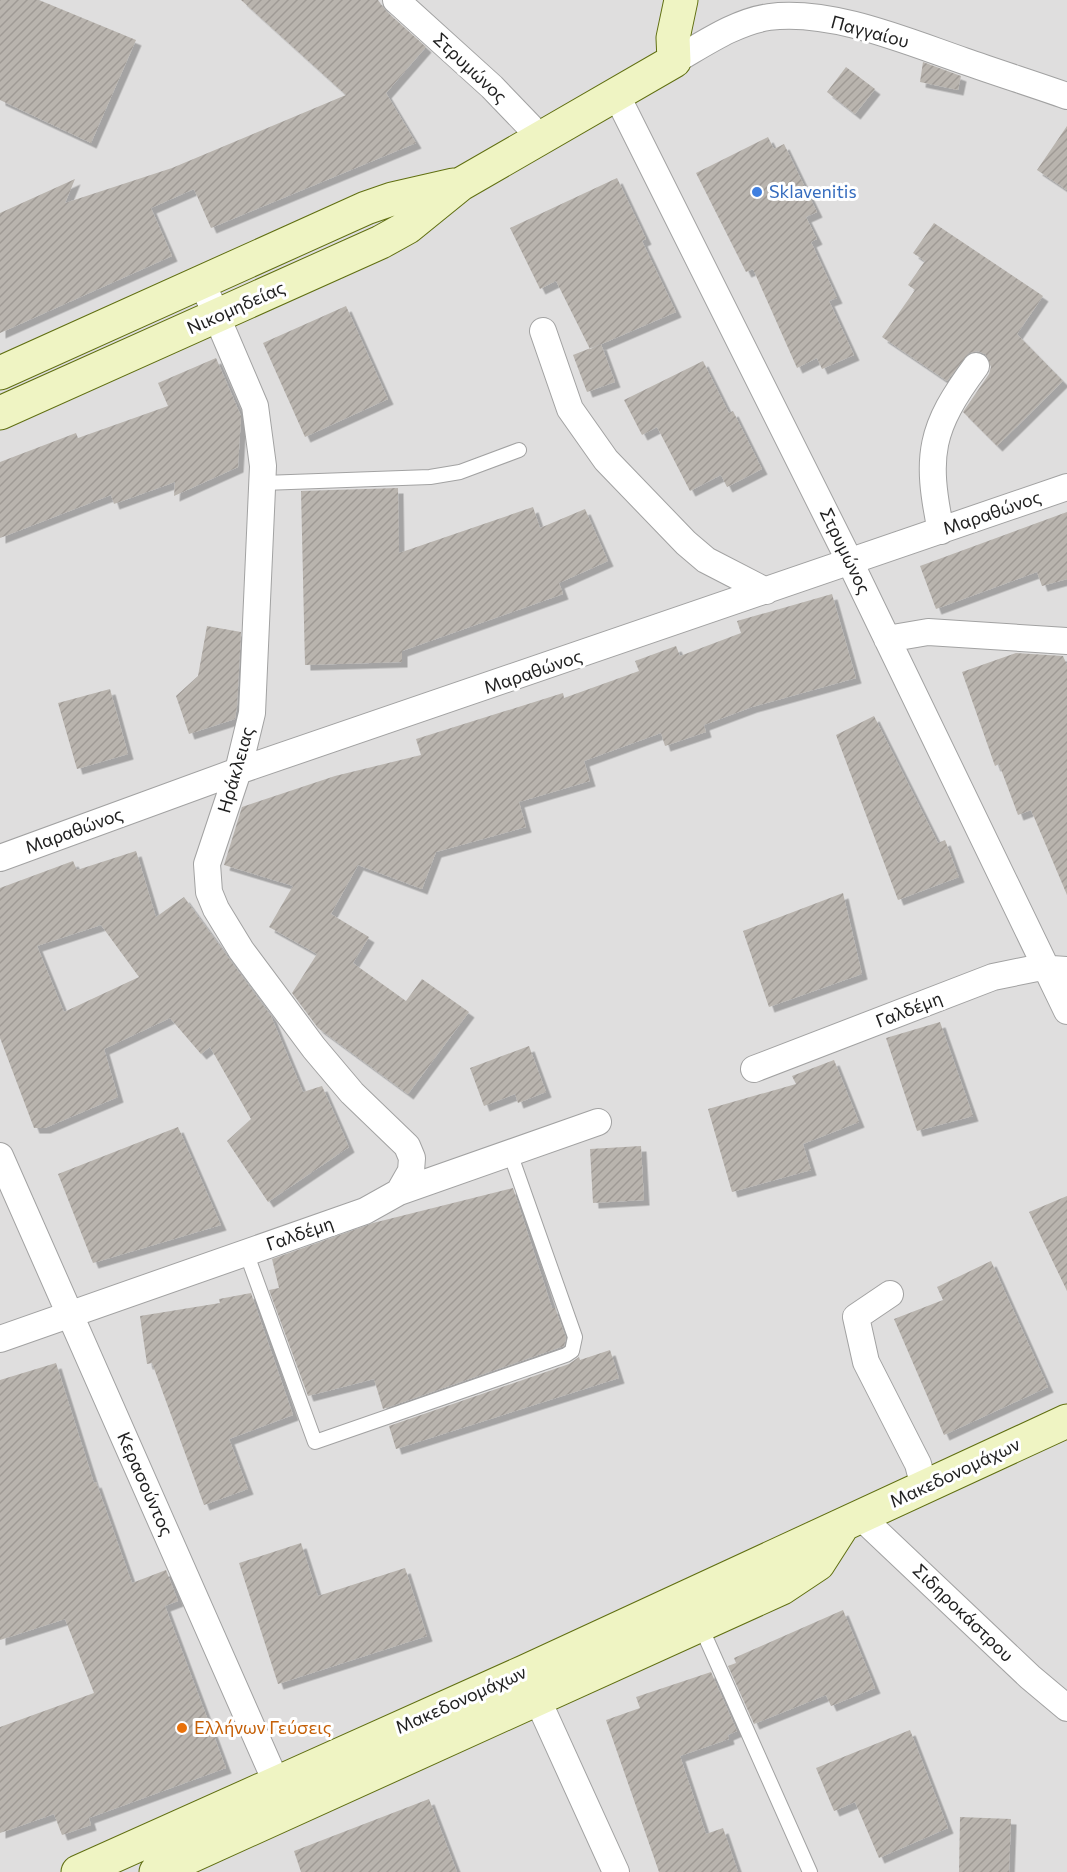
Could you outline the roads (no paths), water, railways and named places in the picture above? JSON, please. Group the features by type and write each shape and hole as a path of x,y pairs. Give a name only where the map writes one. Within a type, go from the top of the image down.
{"street":[{"name":"Στρυμώνος","path":"396,0 492,87 540,138"},
{"path":"674,61 673,38 681,0"},
{"path":"818,18 835,0"},
{"name":"Παγγαίου","path":"674,61 731,30 751,22 770,17 818,18 913,43 1067,96"},
{"name":"Νικομηδείας","path":"0,412 381,242 408,227 461,184 674,61"},
{"name":"Στρυμώνος","path":"616,94 887,639 1056,969 1067,1011"},
{"name":"Νικομηδείας","path":"0,373 366,208 392,199 461,184"},
{"name":"Ηράκλειας","path":"202,282 255,406 261,432 263,483 252,713 238,771 207,864 209,891 216,909 241,950 314,1048 352,1093 407,1146 412,1158 411,1171 399,1192"},
{"path":"543,331 570,409 606,460 686,543 714,565 766,591"},
{"path":"941,531 933,481 936,437 946,408 976,366"},
{"name":"Μαραθώνος","path":"0,858 238,771 1067,487"},
{"path":"887,639 928,632 1067,641"},
{"name":"Γαλδέμη","path":"754,1069 993,977 1056,969"},
{"name":"Γαλδέμη","path":"0,1339 365,1211 399,1192 598,1122"},
{"name":"Κερασούντος","path":"0,1156 283,1797"},
{"path":"890,1294 856,1317 866,1362 918,1464 924,1487"},
{"name":"Μακεδονομάχων","path":"78,1872 172,1859 283,1797 531,1686 852,1521 1067,1421"},
{"name":"Μακεδονομάχων","path":"531,1686 701,1627 798,1580 825,1555 852,1521"},
{"name":"Σιδηροκάστρου","path":"852,1521 1067,1708"},
{"path":"531,1686 616,1872"}],"lane":[{"path":"263,483 430,477 460,472 519,450"},
{"path":"246,1252 315,1442 566,1355 572,1351 575,1336 510,1153"},
{"path":"701,1627 810,1872"}],"place":[{"name":"Sklavenitis","path":"757,192"},
{"name":"Ελλήνων Γεύσεις","path":"182,1728"}]}
